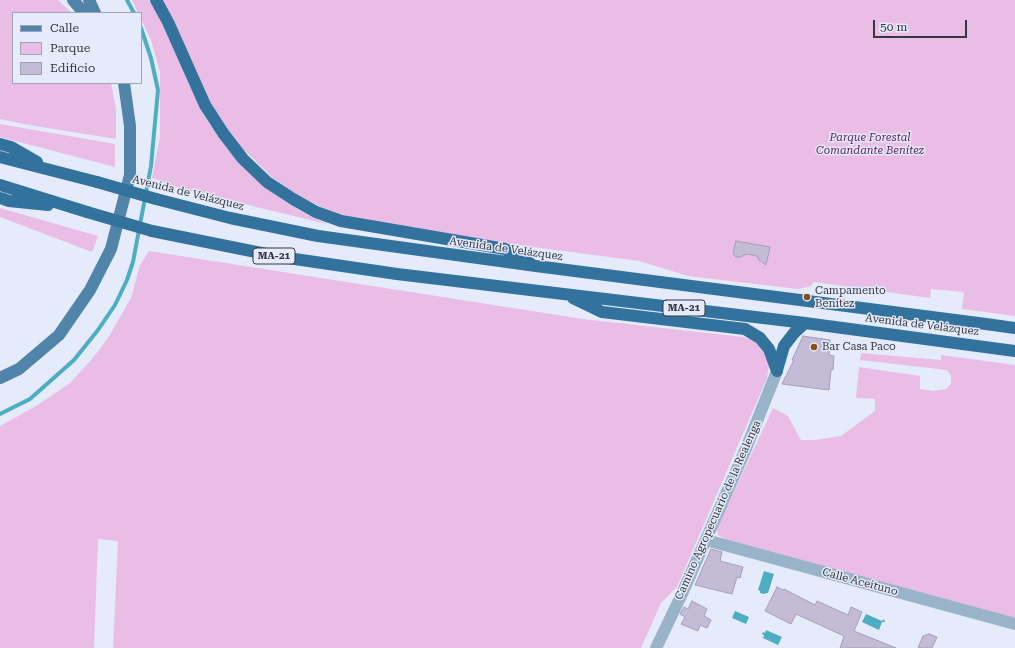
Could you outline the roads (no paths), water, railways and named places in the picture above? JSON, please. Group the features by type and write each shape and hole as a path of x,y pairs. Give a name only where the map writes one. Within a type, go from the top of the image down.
{"highway":[{"path":"156,0 168,22 205,105 223,133 243,159 267,182 316,212 341,221 505,249 536,266"},
{"path":"0,144 11,147 48,168"},
{"name":"Avenida de Velázquez","path":"0,157 48,168 156,199 230,218 318,236 536,266 1015,328"},
{"name":"Avenida de Velázquez","path":"0,185 152,231 280,257 397,274 563,293 1015,351"},
{"path":"0,198 9,201 82,210"},
{"path":"563,293 602,312 745,329 760,338 770,349 777,371"},
{"path":"777,371 784,346 794,333 805,324"}],"main road":[{"path":"73,0 83,12"},
{"path":"89,0 95,12"},
{"path":"0,378 19,369 59,335 90,290 111,249 130,175 130,126 124,84"}],"street":[{"name":"Camino Agropecuario de la Realenga","path":"656,648 681,596 745,451 777,371"},
{"name":"Calle Aceituno","path":"706,540 1015,624"}],"water":[{"path":"764,571 774,574 768,593 764,594 760,593 758,590"},
{"path":"735,611 749,617 746,624 732,618"},
{"path":"866,614 882,621 884,619 885,622 882,622 879,630 862,622"},
{"path":"766,630 782,637 778,645 763,638 764,635 762,634 763,632 765,633"}],"waterway":[{"path":"127,0 133,12"},
{"path":"0,414 30,399 74,360 98,330 115,305 127,280 133,262 151,166 158,90 151,58 142,31"}],"place":[{"name":"Campamento Benítez","path":"807,297"},
{"name":"Bar Casa Paco","path":"814,347"}],"park label":[{"name":"Parque Forestal Comandante Benítez","path":"870,144"}]}
